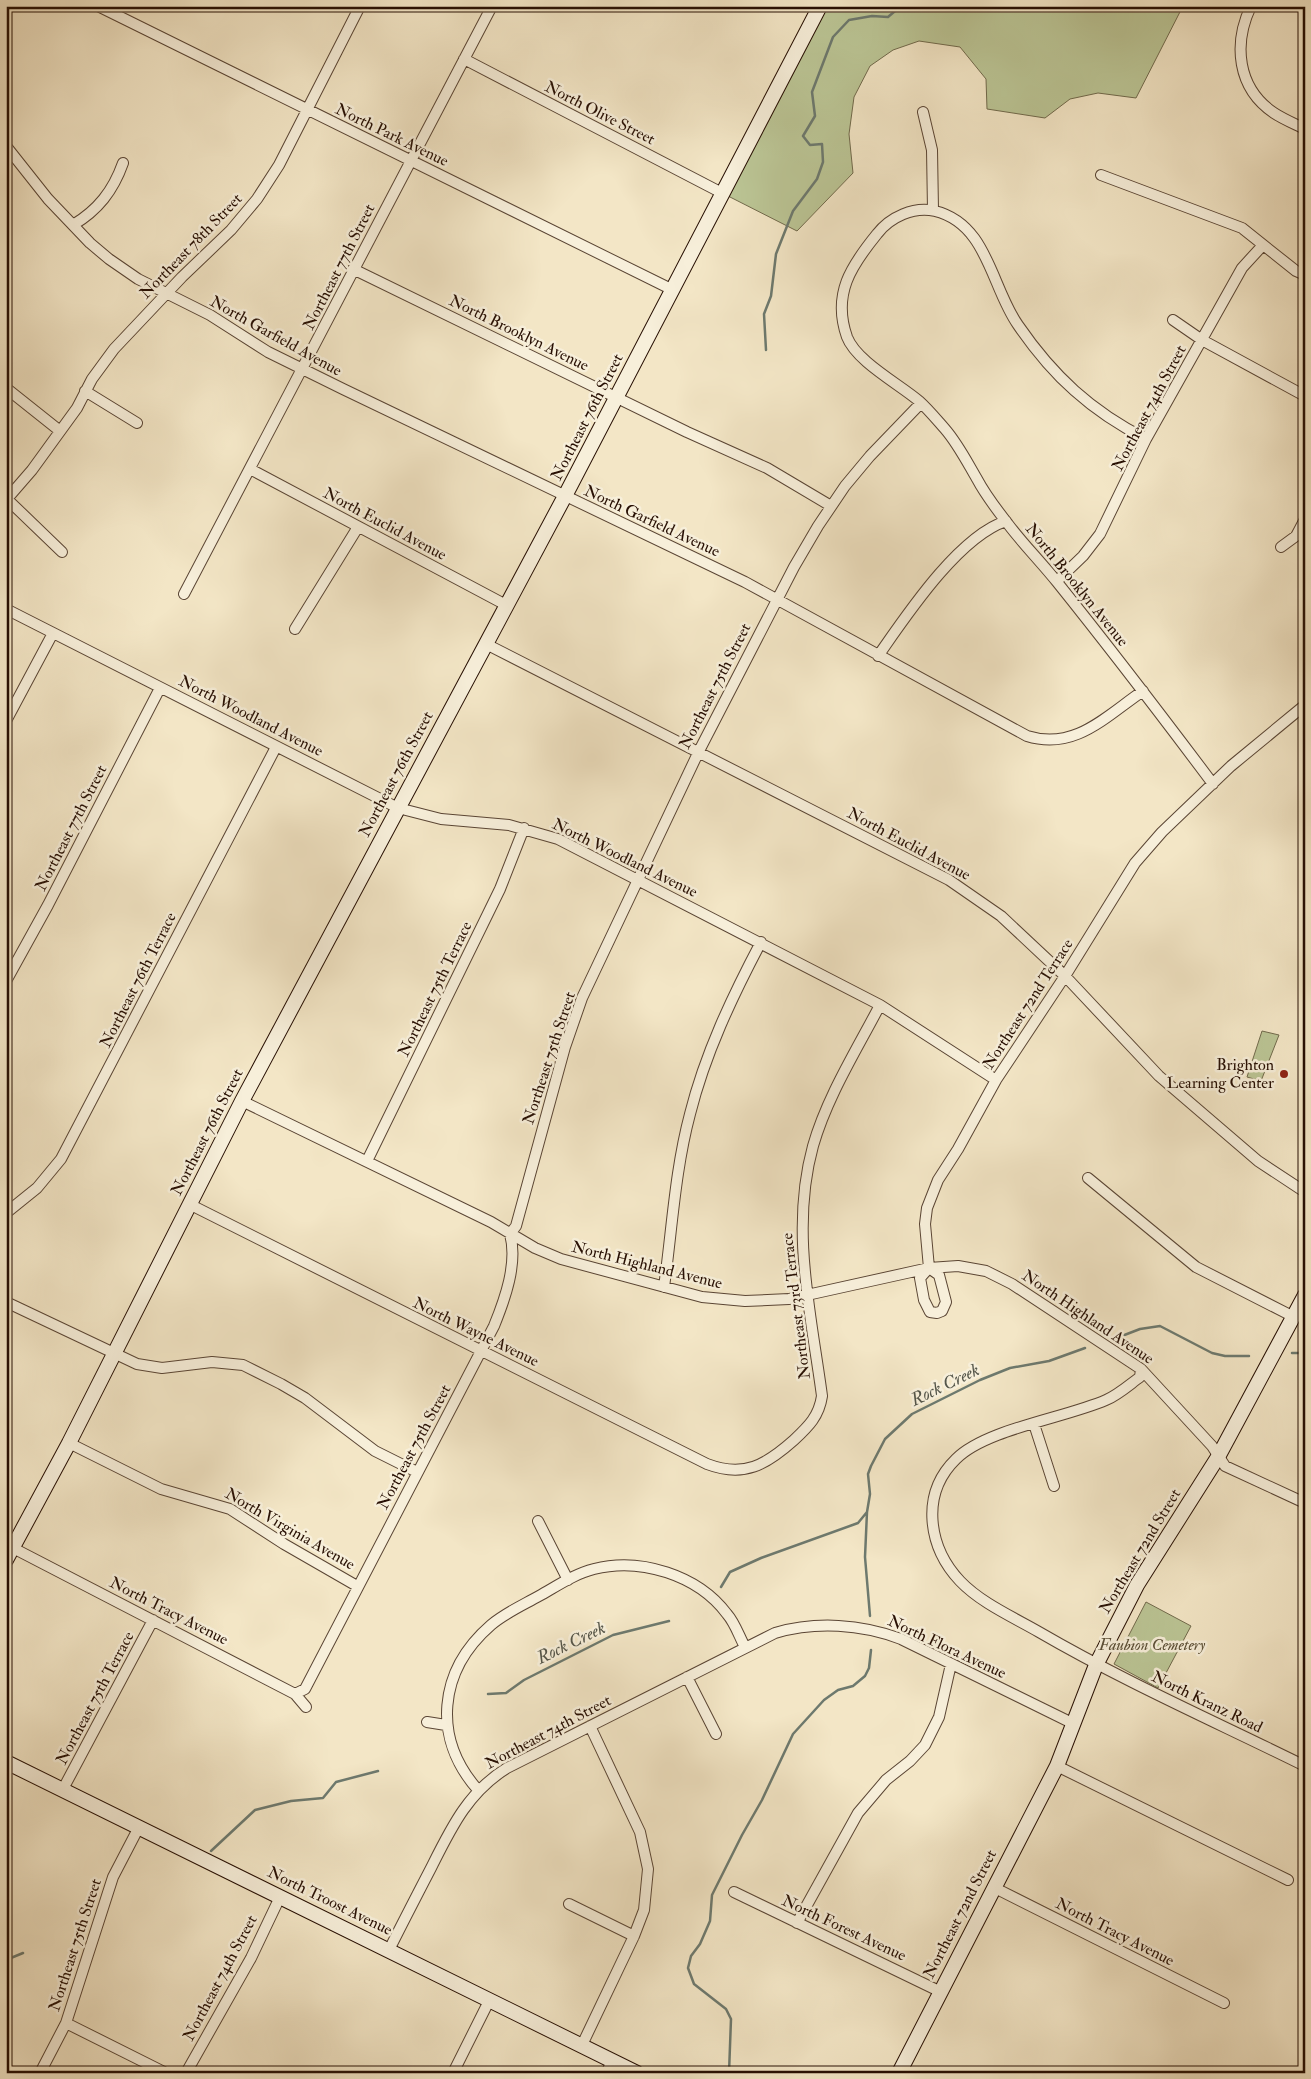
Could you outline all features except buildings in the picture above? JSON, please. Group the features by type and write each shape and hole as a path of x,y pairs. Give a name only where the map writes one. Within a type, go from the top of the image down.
{"street":[{"name":"North Park Avenue","path":"98,6 673,290"},
{"name":"Northeast 78th Street","path":"62,552 7,499 32,470 77,408 85,391 114,349 231,230 257,199 279,165 360,6"},
{"name":"Northeast 77th Street","path":"184,594 492,6"},
{"name":"Northeast 76th Street","path":"9,1554 69,1443 242,1101 565,496 820,6"},
{"path":"1250,6 1244,21 1240,43 1241,62 1246,82 1257,99 1274,113 1305,129"},
{"name":"North Olive Street","path":"464,59 722,193"},
{"path":"923,112 932,150 933,210 956,220 981,246 997,287 1017,324 1054,372 1093,408 1146,438"},
{"name":"North Garfield Avenue","path":"6,146 48,199 73,226 109,260 138,279 216,318 268,352 738,578 1027,736 1052,740 1078,736 1143,691"},
{"path":"73,226 90,214 104,200 123,163"},
{"path":"1101,175 1230,222 1247,232 1296,271 1305,275"},
{"name":"North Brooklyn Avenue","path":"933,210 915,211 898,216 884,226 865,249 845,282 842,294 842,314 848,339 861,356 921,403 947,431 1006,521 1143,691 1212,784"},
{"name":"Northeast 74th Street","path":"1056,581 1083,556 1100,534 1146,438 1242,268 1263,245"},
{"name":"North Brooklyn Avenue","path":"353,269 767,468 831,506"},
{"path":"1173,320 1202,340 1305,396"},
{"path":"6,388 60,431"},
{"path":"85,391 137,424"},
{"name":"Northeast 75th Street","path":"295,1694 305,1689 357,1586 482,1352 502,1307 511,1268 513,1245 510,1234 516,1226 574,1017 698,751 777,600 831,506 870,456 921,403"},
{"name":"North Euclid Avenue","path":"250,469 506,605"},
{"path":"1281,547 1296,536 1305,519"},
{"path":"878,656 908,614 948,565 976,540 1006,521"},
{"path":"295,628 358,527"},
{"name":"North Woodland Avenue","path":"6,609 398,808 441,820 486,822 524,828 558,839 880,1005 996,1080"},
{"path":"6,721 53,632"},
{"name":"North Euclid Avenue","path":"486,644 949,880 1001,916 1065,976 1159,1076 1258,1161 1305,1192"},
{"name":"Northeast 77th Street","path":"6,981 48,905 160,688"},
{"name":"Northeast 72nd Terrace","path":"929,1268 925,1224 932,1193 945,1166 958,1148 996,1080 1065,976 1135,863 1162,832 1212,784 1305,705"},
{"name":"Northeast 76th Terrace","path":"6,1212 37,1188 61,1159 276,747"},
{"name":"Northeast 75th Terrace","path":"367,1161 500,889 524,828"},
{"path":"664,1287 684,1144 697,1087 724,1018 761,942"},
{"name":"Northeast 73rd Terrace","path":"754,1467 772,1459 781,1452 812,1422 820,1407 822,1396 801,1230 808,1166 822,1119 880,1005"},
{"name":"North Highland Avenue","path":"242,1101 492,1222 510,1234 561,1259 702,1297 767,1301 809,1296 929,1268 946,1266 969,1267 1002,1278 1141,1369 1212,1446 1225,1466 1305,1503"},
{"path":"1088,1178 1196,1267 1294,1317"},
{"name":"North Wayne Avenue","path":"189,1204 707,1464 731,1470 754,1467"},
{"name":"Northeast 72nd Street","path":"899,2073 993,1887 1057,1766 1096,1665 1137,1585 1218,1457 1305,1295"},
{"path":"6,1302 114,1354 149,1367 174,1368 212,1362 243,1366 297,1393 375,1451 417,1472"},
{"name":"North Kranz Road","path":"1141,1369 1140,1377 1107,1400 974,1446 951,1464 940,1481 933,1500 932,1514 936,1541 953,1572 976,1594 1096,1665 1305,1766"},
{"path":"1034,1424 1054,1486"},
{"name":"North Virginia Avenue","path":"69,1443 161,1489 230,1509 284,1544 357,1586"},
{"path":"538,1521 568,1580"},
{"name":"North Tracy Avenue","path":"9,1554 153,1620 295,1694 306,1707"},
{"path":"478,1790 454,1755 446,1725 453,1682 473,1644 501,1617 568,1580 608,1566 637,1565 655,1568 690,1584 718,1604 729,1616 745,1647"},
{"name":"Northeast 75th Terrace","path":"63,1790 153,1620"},
{"name":"North Flora Avenue","path":"745,1647 775,1633 795,1628 848,1626 891,1635 1074,1724"},
{"name":"Northeast 74th Street","path":"389,1950 458,1816 478,1790 507,1768 745,1647"},
{"path":"797,1923 858,1813 886,1780 910,1761 925,1745 939,1717 951,1664"},
{"path":"687,1677 716,1734"},
{"path":"426,1722 446,1725"},
{"path":"582,2044 634,1936 646,1897 648,1869 645,1849 634,1815 590,1726"},
{"name":"North Troost Avenue","path":"6,1762 582,2044 610,2066 637,2073"},
{"path":"1057,1766 1288,1880"},
{"name":"Northeast 75th Street","path":"40,2073 66,2023 113,1877 139,1827"},
{"name":"North Tracy Avenue","path":"993,1887 1224,2003"},
{"name":"North Forest Avenue","path":"734,1892 941,1992"},
{"name":"Northeast 74th Street","path":"186,2073 251,1958 280,1897"},
{"path":"569,1904 634,1936"},
{"path":"453,2073 490,1999"},
{"path":"66,2023 166,2073"}],"green space":[{"path":"827,6 1183,6 1136,98 1098,93 1070,99 1045,118 987,109 986,79 960,47 919,41 893,50 870,66 854,97 849,134 853,173 797,231 728,196"},
{"path":"1262,1031 1279,1035 1261,1081 1247,1077"},
{"name":"Faubion Cemetery","path":"1146,1602 1191,1626 1158,1688 1114,1664"}],"waterway":[{"path":"766,350 764,314 771,296 776,254 793,211 817,179 823,162 822,144 810,145 803,136 815,116 812,92 833,37 849,20 872,16 888,17 901,6"},
{"name":"Rock Creek","path":"1114,1339 1140,1329 1160,1326 1212,1353 1225,1356 1249,1356"},
{"name":"Rock Creek","path":"721,1587 730,1572 761,1558 858,1523 867,1512 870,1494 868,1474 871,1466 885,1439 912,1414 980,1380 1010,1368 1049,1361 1085,1348"},
{"name":"Rock Creek","path":"1292,1353 1305,1353"},
{"path":"867,1512 865,1557 870,1616"},
{"name":"Rock Creek","path":"488,1694 506,1693 524,1680 613,1635 669,1621"},
{"path":"729,2073 731,2019 726,2009 694,1984 688,1968 691,1956 700,1944 710,1921 712,1895 762,1800 793,1734 824,1700 838,1690 853,1686 865,1676 869,1668 871,1650"},
{"name":"Rock Creek","path":"211,1851 255,1810 291,1801 323,1798 336,1782 378,1771"},
{"name":"Rock Creek","path":"6,1960 23,1953"}],"place":[{"name":"Brighton Learning Center","path":"1284,1074"}]}
